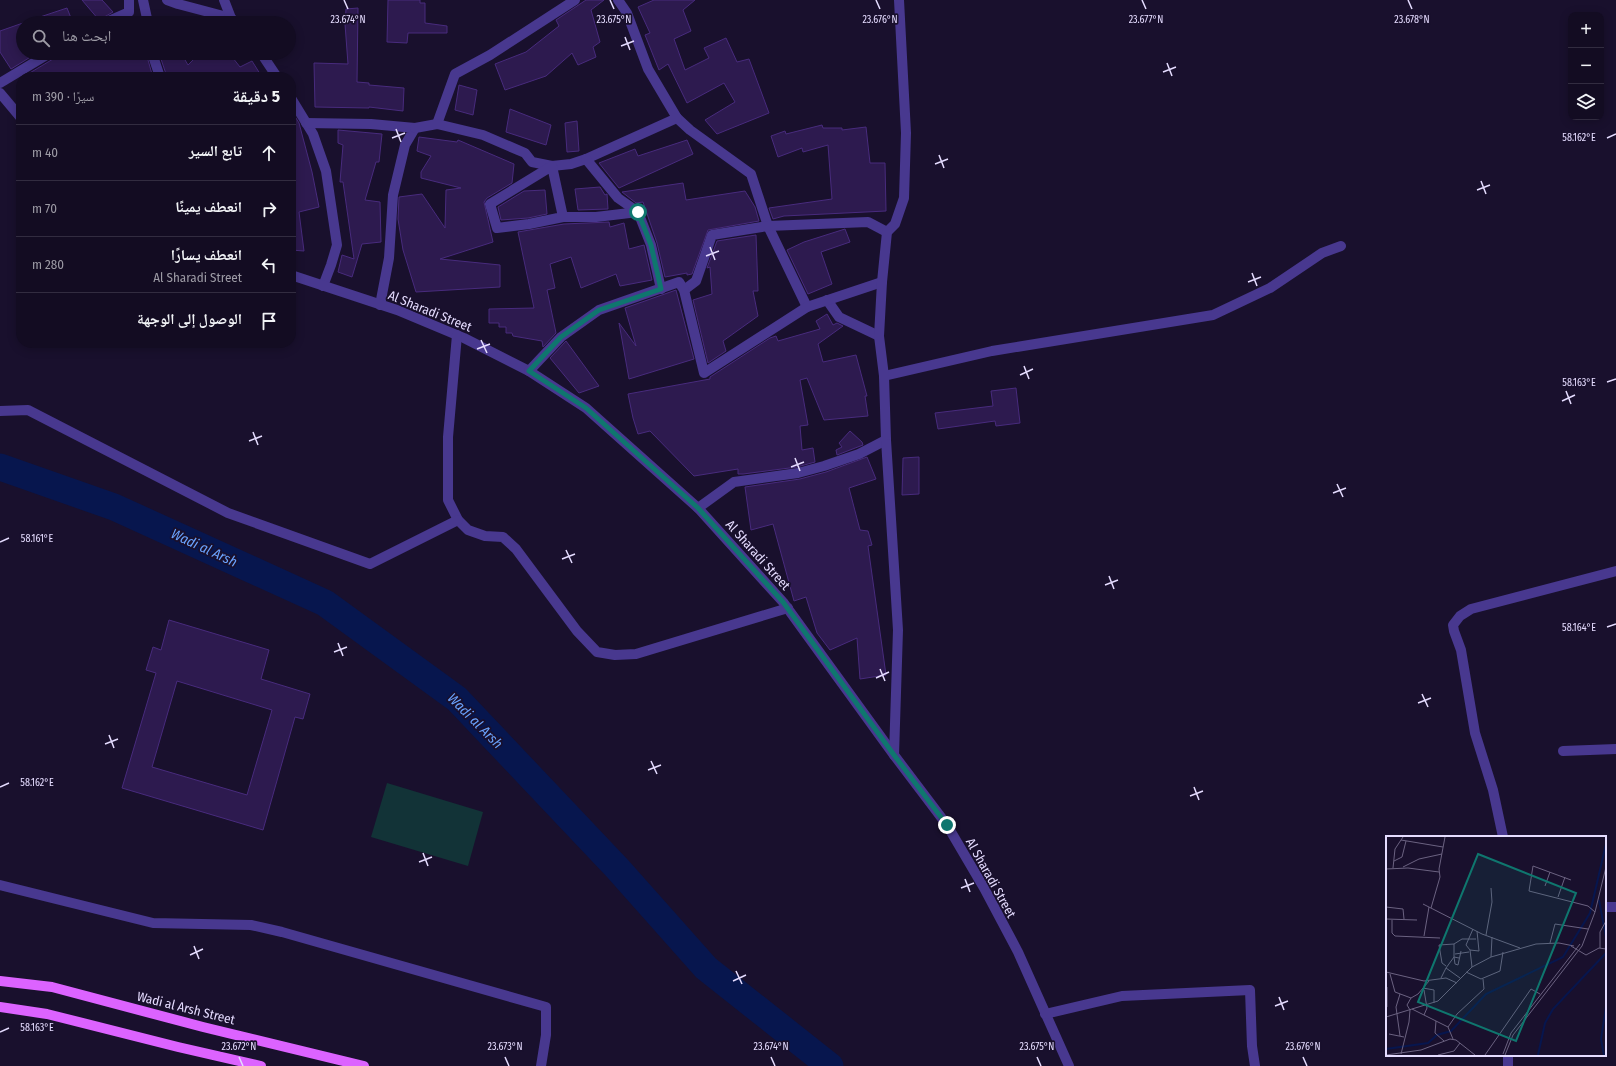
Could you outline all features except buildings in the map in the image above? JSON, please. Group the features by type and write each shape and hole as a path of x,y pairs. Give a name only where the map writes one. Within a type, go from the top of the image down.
{"main road":[{"name":"Wadi al Arsh Street","path":"0,981 52,987 195,1025 364,1066"},
{"path":"0,1007 47,1014 261,1066"}],"street":[{"path":"120,16 129,12 129,0"},
{"path":"143,0 146,16"},
{"path":"167,0 220,16"},
{"path":"224,0 232,16"},
{"path":"437,124 455,74 490,55 575,0"},
{"path":"618,0 627,13 648,69 677,118 690,130 751,174 768,226 807,307"},
{"path":"894,755 898,630 886,440 884,376 879,336 887,232 895,224 904,198 906,133 899,0"},
{"path":"18,72 38,60"},
{"path":"154,60 158,72"},
{"path":"266,60 274,72"},
{"path":"0,83 16,73"},
{"path":"0,93 16,112"},
{"path":"296,106 313,134 326,171 336,245 331,265 323,286"},
{"path":"306,123 371,124 416,128 437,124 483,135 525,153 532,162 552,166 571,164 586,159 677,118"},
{"path":"380,305 389,258 393,195 405,145 416,128"},
{"path":"586,159 618,198 638,212 651,245 661,289"},
{"path":"552,166 563,217"},
{"path":"552,166 490,204 497,228 529,224 563,217 596,218 638,212"},
{"path":"684,290 696,281 712,235 768,226 868,222 887,232"},
{"path":"884,376 992,351 1213,315 1270,288 1322,253 1341,246"},
{"name":"Al Sharadi Street","path":"296,277 380,305 457,335 529,371 586,408 698,508 788,608 894,755 947,825 984,888 1018,952 1068,1066"},
{"path":"529,371 561,337 599,310 679,282 684,290 704,373 807,307 882,282"},
{"path":"826,300 839,317 879,336"},
{"path":"457,335 448,437 448,500 458,520 468,530 485,536 503,536 512,544 577,631 597,652 615,655 636,654 788,608"},
{"path":"0,411 28,410 228,513 370,564 458,520"},
{"path":"698,508 734,482 798,473 824,466 860,454 886,440"},
{"path":"1503,836 1493,790 1475,734 1461,650 1453,625 1460,616 1471,609 1616,571"},
{"path":"1564,751 1616,749"},
{"path":"0,885 153,923 251,925 282,932 546,1007 546,1036 541,1066"},
{"path":"1606,907 1616,906"},
{"path":"1045,1014 1122,996 1250,990 1252,1046 1255,1066"}],"green space":[{"path":"387,783 483,812 468,866 371,837"}],"waterway":[{"name":"Wadi al Arsh","path":"0,467 114,507 325,603 457,699 618,869 706,968 830,1066"}],"route":[{"path":"638,212 651,245 661,289 599,310 561,337 529,371 586,408 698,508 783,602 894,755 947,825"}]}
